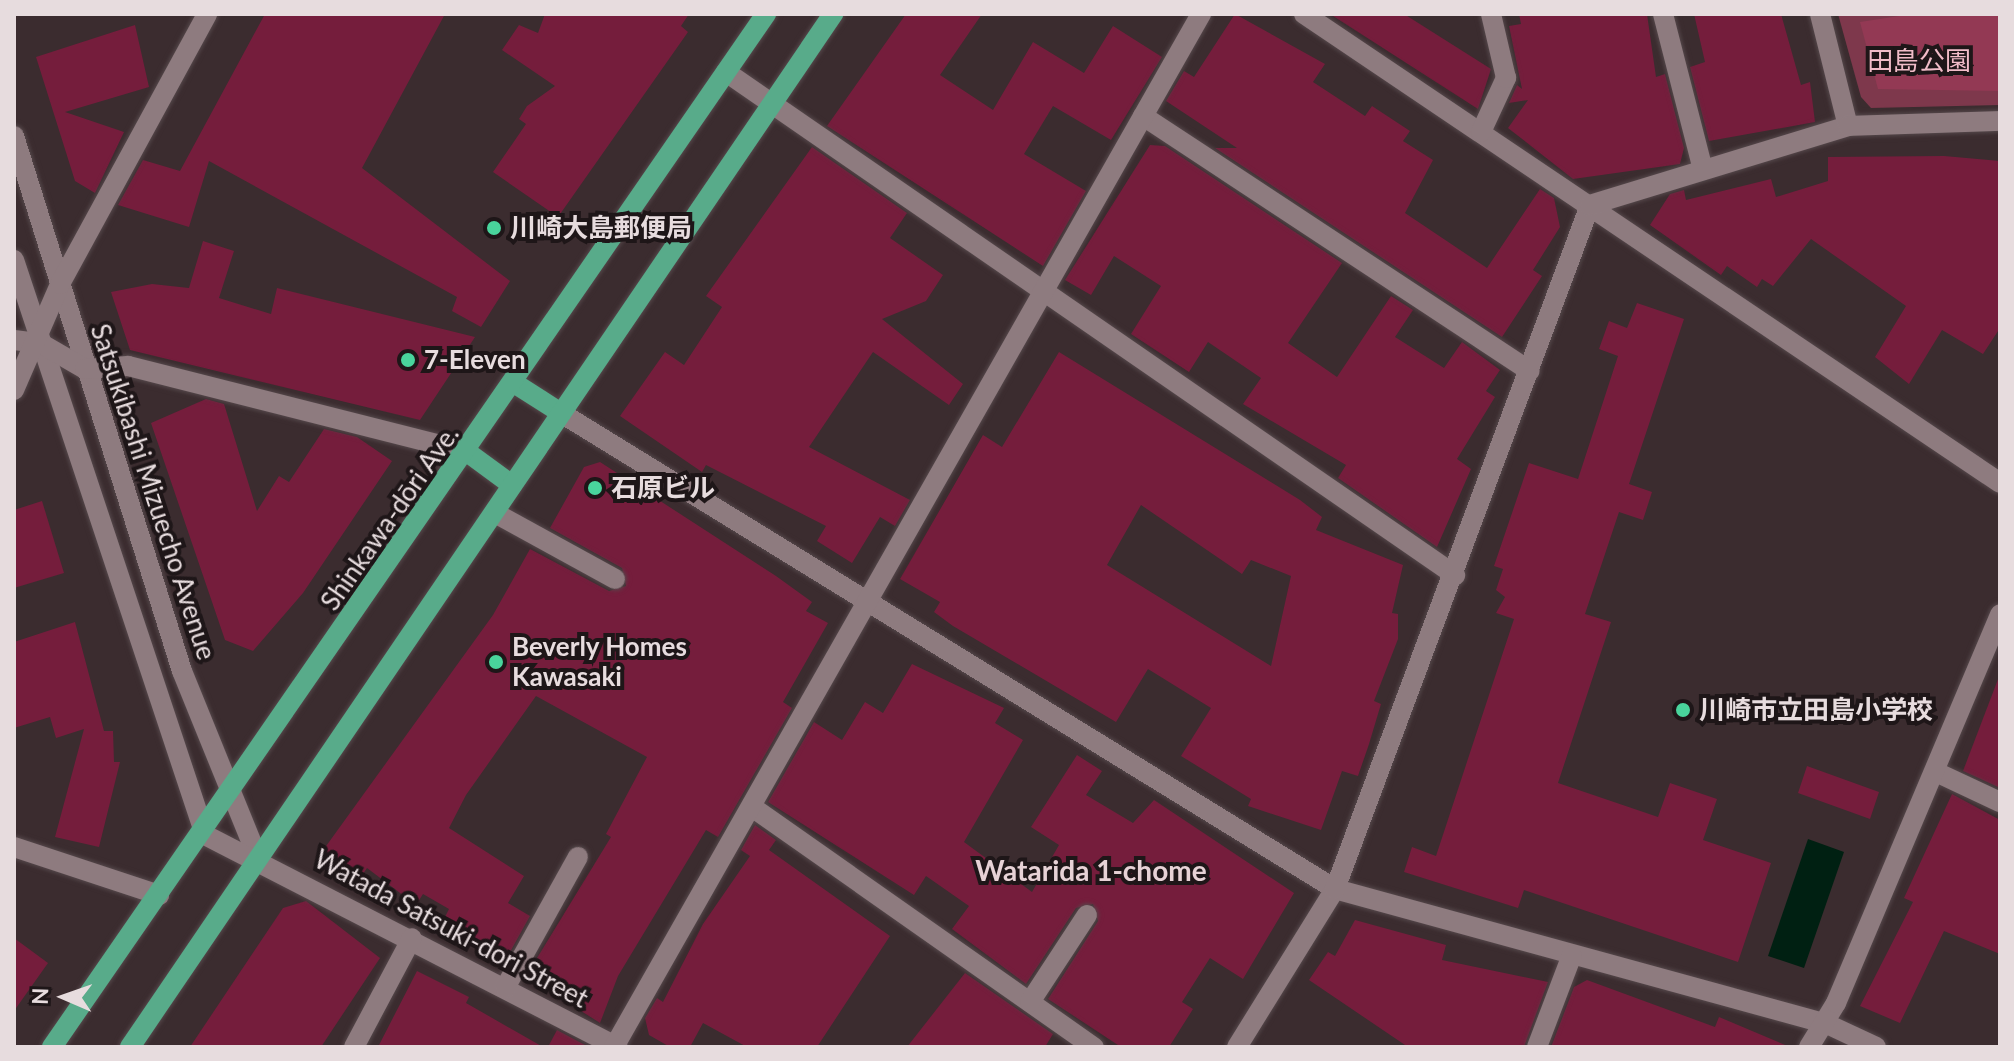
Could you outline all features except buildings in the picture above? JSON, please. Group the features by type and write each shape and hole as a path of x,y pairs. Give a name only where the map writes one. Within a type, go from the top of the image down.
{"main road":[{"name":"Shinkawa-dōri Ave.","path":"52,1047 205,835 766,14"},
{"path":"130,1047 833,14"},
{"path":"514,383 561,413"},
{"path":"467,452 512,485"}],"street":[{"path":"14,390 40,343 60,284 207,14"},
{"path":"615,1047 870,603 1043,290 1201,14"},
{"path":"1304,14 2000,483"},
{"path":"1481,132 1506,78 1491,14"},
{"path":"1663,14 1703,170"},
{"path":"1820,14 1848,126"},
{"path":"726,72 1455,575"},
{"path":"1143,116 1529,371"},
{"path":"1590,205 1848,126 2000,121"},
{"name":"Satsukibashi Mizuecho Avenue","path":"14,136 182,671 258,858"},
{"path":"1237,1047 1335,889 1455,575 1590,205"},
{"path":"14,260 205,835"},
{"path":"14,340 40,343 85,369 128,366 467,452"},
{"path":"561,413 1335,889 1827,1024 1876,1047"},
{"path":"495,513 615,579"},
{"path":"1809,1047 1827,1024 1938,773 2000,614"},
{"path":"1938,773 2000,802"},
{"path":"752,807 1094,1047"},
{"name":"Watada Satsuki-dori Street","path":"205,835 258,858 615,1047"},
{"path":"14,847 159,895"},
{"path":"505,988 578,857"},
{"path":"1030,1002 1087,915"},
{"path":"354,1047 412,938"},
{"path":"1537,1047 1572,955"}],"green space":[{"name":"田島公園","path":"1838,14 2000,14 2000,105 1871,108 1861,97"},
{"name":"田島公園","path":"1912,14 2000,14 2000,91 1878,89 1860,22"}],"shaded area":[{"path":"1808,839 1844,852 1804,968 1768,956"}],"place":[{"name":"川崎大島郵便局","path":"494,228"},
{"name":"7-Eleven","path":"408,360"},
{"name":"石原ビル","path":"595,488"},
{"name":"Beverly Homes Kawasaki","path":"496,662"},
{"name":"川崎市立田島小学校","path":"1683,710"}],"district":[{"name":"Watarida 1-chome","path":"1091,870"}]}
